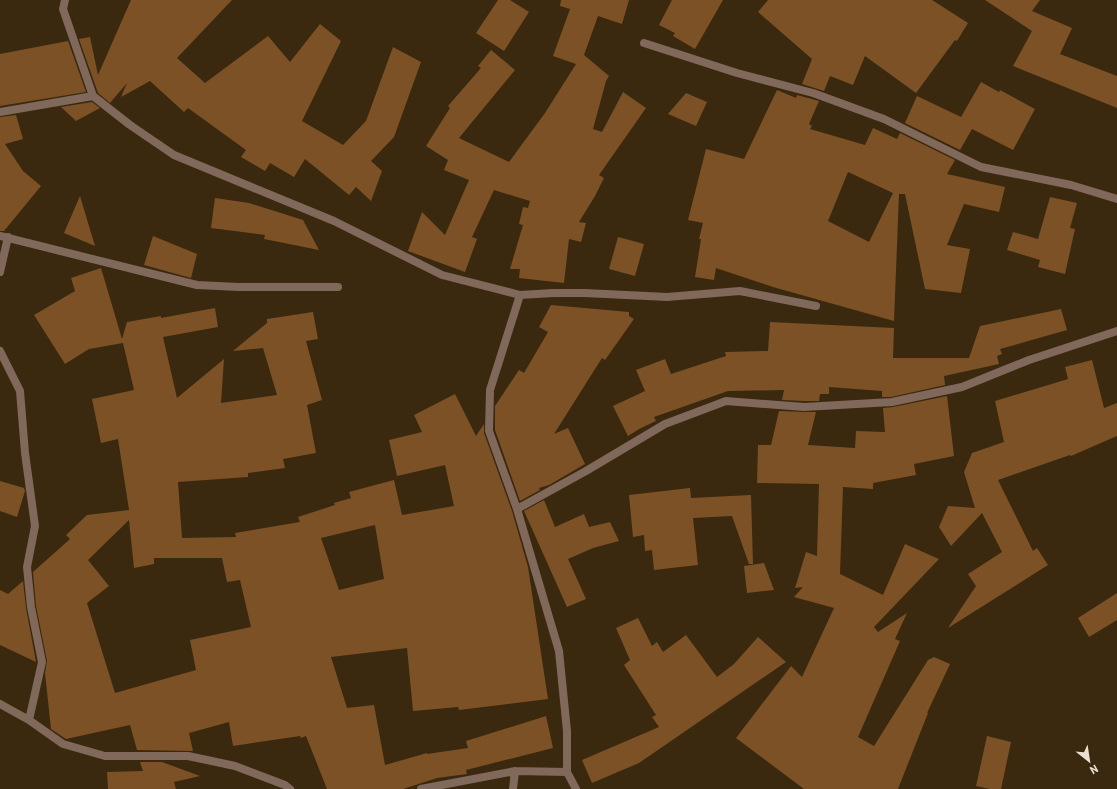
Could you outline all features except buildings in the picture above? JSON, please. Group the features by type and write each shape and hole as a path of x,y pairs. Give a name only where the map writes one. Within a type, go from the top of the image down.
{"street":[{"path":"64,0 63,9 93,96 130,125 174,155 334,221 442,275 520,295 585,293 667,297 740,291 816,306"},
{"path":"644,44 737,73 820,96 884,119 980,167 1072,185 1117,199"},
{"path":"0,112 93,96"},
{"path":"0,272 4,237 196,285 239,287 338,287"},
{"path":"520,295 490,390 489,431 517,509 559,651 567,731 567,772 576,789"},
{"path":"517,509 586,471 665,424 726,401 804,407 892,402 962,387 1029,360 1117,331"},
{"path":"0,351 20,391 25,453 35,526 26,567 31,607 42,662 29,720"},
{"path":"0,704 29,720 63,744 105,756 188,756 235,766 290,789"},
{"path":"421,789 515,771 567,772"},
{"path":"513,789 515,771"}]}
